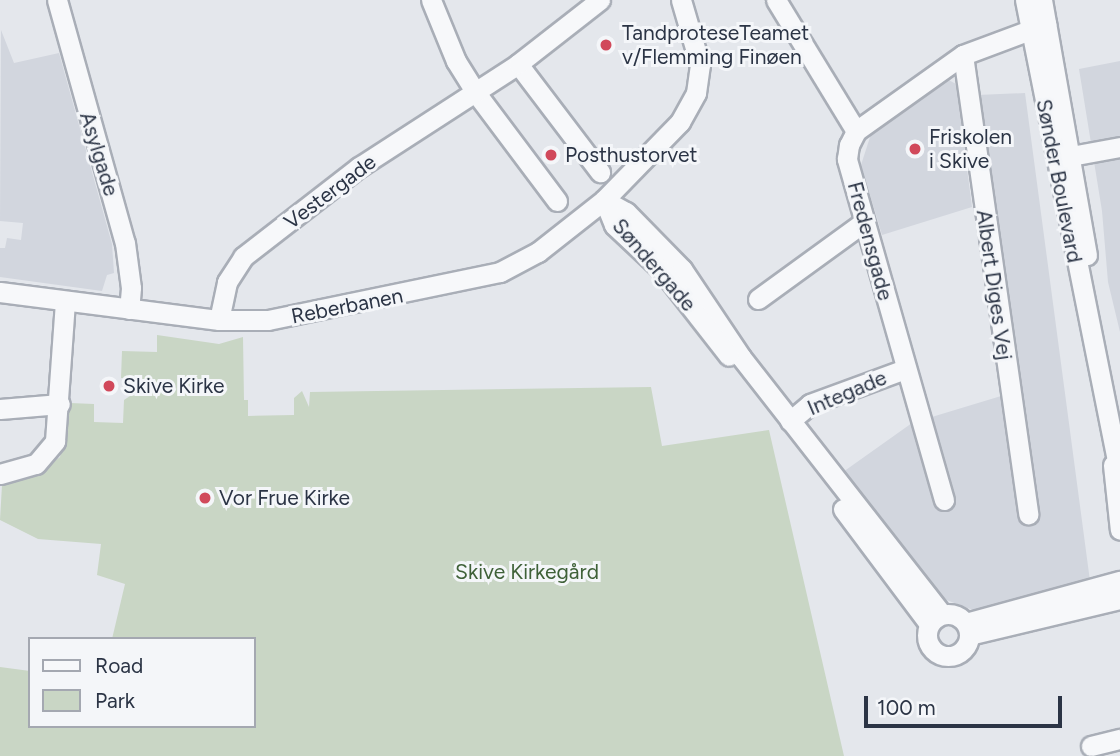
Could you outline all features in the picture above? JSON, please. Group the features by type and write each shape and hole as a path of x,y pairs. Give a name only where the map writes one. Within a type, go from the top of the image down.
{"street":[{"name":"Asylgade","path":"57,0 125,243 131,288 129,309"},
{"path":"430,0 456,61 476,93 557,201"},
{"name":"Vestergade","path":"219,320 227,282 243,257 359,167 518,64 600,0"},
{"name":"Reberbanen","path":"0,292 65,303 219,320 306,315 493,275 538,252 604,200 680,122 696,93 700,59 681,0"},
{"path":"776,0 856,131 963,55 1038,27"},
{"name":"Sønder Boulevard","path":"1025,0 1038,27 1120,477"},
{"name":"Sønder Boulevard","path":"1038,27 1042,0"},
{"name":"Albert Diges Vej","path":"963,55 1028,514"},
{"path":"518,64 600,172"},
{"name":"Fredensgade","path":"856,131 847,159 944,500"},
{"path":"1063,158 1120,147"},
{"name":"Søndergade","path":"604,200 626,212 673,259 935,619"},
{"name":"Søndergade","path":"604,200 614,225 685,299 935,619"},
{"path":"758,299 864,222"},
{"path":"0,474 36,464 49,452 56,439 65,303"},
{"name":"Integade","path":"790,421 810,404 905,369"},
{"path":"0,409 60,404"},
{"name":"Sønder Boulevard","path":"1108,419 1120,530"},
{"path":"968,629 1120,581"},
{"path":"968,629 1120,599"},
{"path":"955,615 968,629 962,651 945,656 928,645 935,619 955,615"},
{"path":"1091,746 1120,739"}],"shaded area":[{"path":"1,30 14,63 59,53 112,244 114,273 107,275 102,291 0,277 0,248 5,248 7,238 21,240 23,223 0,221"},
{"path":"1120,61 1120,332 1108,282 1102,211 1079,69"},
{"name":"Friskolen i Skive","path":"945,78 956,84 972,207 882,235 861,165 871,134"},
{"path":"1025,93 1090,581 976,611 941,598 843,472 912,423 1011,393 977,95"}],"green space":[{"name":"Skive Kirkegård","path":"157,335 219,344 243,337 244,400 248,400 248,416 294,415 294,398 302,391 309,407 310,392 651,387 662,446 769,430 844,756 0,756 0,667 28,671 28,728 256,728 256,637 112,637 125,584 97,575 101,544 38,539 0,520 2,485 38,474 60,457 70,403 94,404 94,422 123,423 124,400 130,396 130,379 121,378 122,351 157,352"}],"place":[{"name":"TandproteseTeamet v/Flemming Finøen","path":"606,45"},
{"name":"Friskolen i Skive","path":"915,149"},
{"name":"Posthustorvet","path":"551,155"},
{"name":"Skive Kirke","path":"109,386"},
{"name":"Vor Frue Kirke","path":"205,498"}]}
